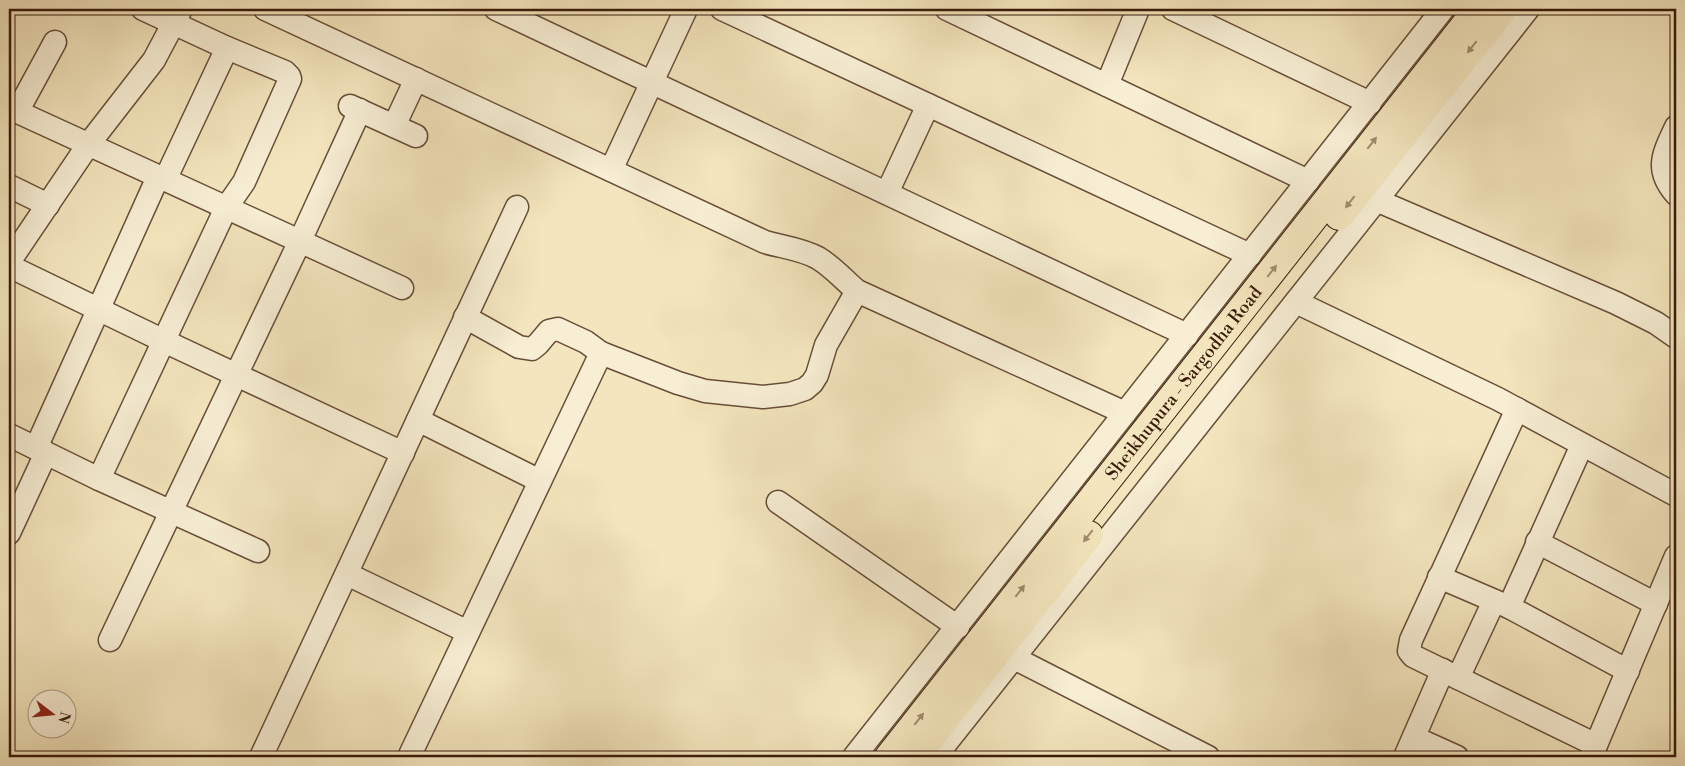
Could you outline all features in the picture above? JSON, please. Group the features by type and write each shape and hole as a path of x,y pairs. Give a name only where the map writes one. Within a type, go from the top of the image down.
{"highway":[{"name":"Sheikhupura - Sargodha Road","path":"889,757 1478,9"},
{"name":"Sheikhupura - Sargodha Road","path":"915,757 1503,9"}],"street":[{"path":"98,479 226,208 248,176 290,80 287,73 227,48 178,16 143,9"},
{"path":"265,9 765,242 817,257 830,266 857,291 1125,413"},
{"path":"496,9 1187,335"},
{"path":"611,170 686,9"},
{"path":"722,9 1250,255"},
{"path":"947,9 1308,181"},
{"path":"1107,85 1138,9"},
{"path":"1175,9 1370,103"},
{"path":"854,757 1443,9"},
{"path":"935,757 1528,9"},
{"path":"9,262 88,145 154,60 178,16"},
{"path":"55,42 13,110 402,288"},
{"path":"9,533 99,309 227,48"},
{"path":"394,126 416,79"},
{"path":"887,193 928,105"},
{"path":"110,640 300,242 355,108 416,136"},
{"path":"1676,127 1666,149 1662,169 1668,183 1676,194"},
{"path":"9,186 48,204"},
{"path":"1376,200 1616,303 1656,323 1676,337"},
{"path":"261,757 517,207"},
{"path":"9,266 403,453"},
{"path":"465,317 519,347 532,349 550,331 558,329 586,342 602,353 678,383 705,391 763,396 790,394 805,389 812,383 817,375 826,345 857,291"},
{"path":"1296,302 1517,409 1676,495"},
{"path":"409,757 602,353"},
{"path":"1517,409 1411,640 1409,651 1413,656 1450,674 1594,754 1676,556"},
{"path":"418,420 540,481"},
{"path":"9,435 98,479 258,551"},
{"path":"1457,757 1410,747 1450,674 1501,604 1538,542 1582,444"},
{"path":"778,502 958,627"},
{"path":"1538,542 1656,604"},
{"path":"346,574 468,632"},
{"path":"1440,578 1501,604 1628,671"},
{"path":"1014,658 1208,757"}]}
